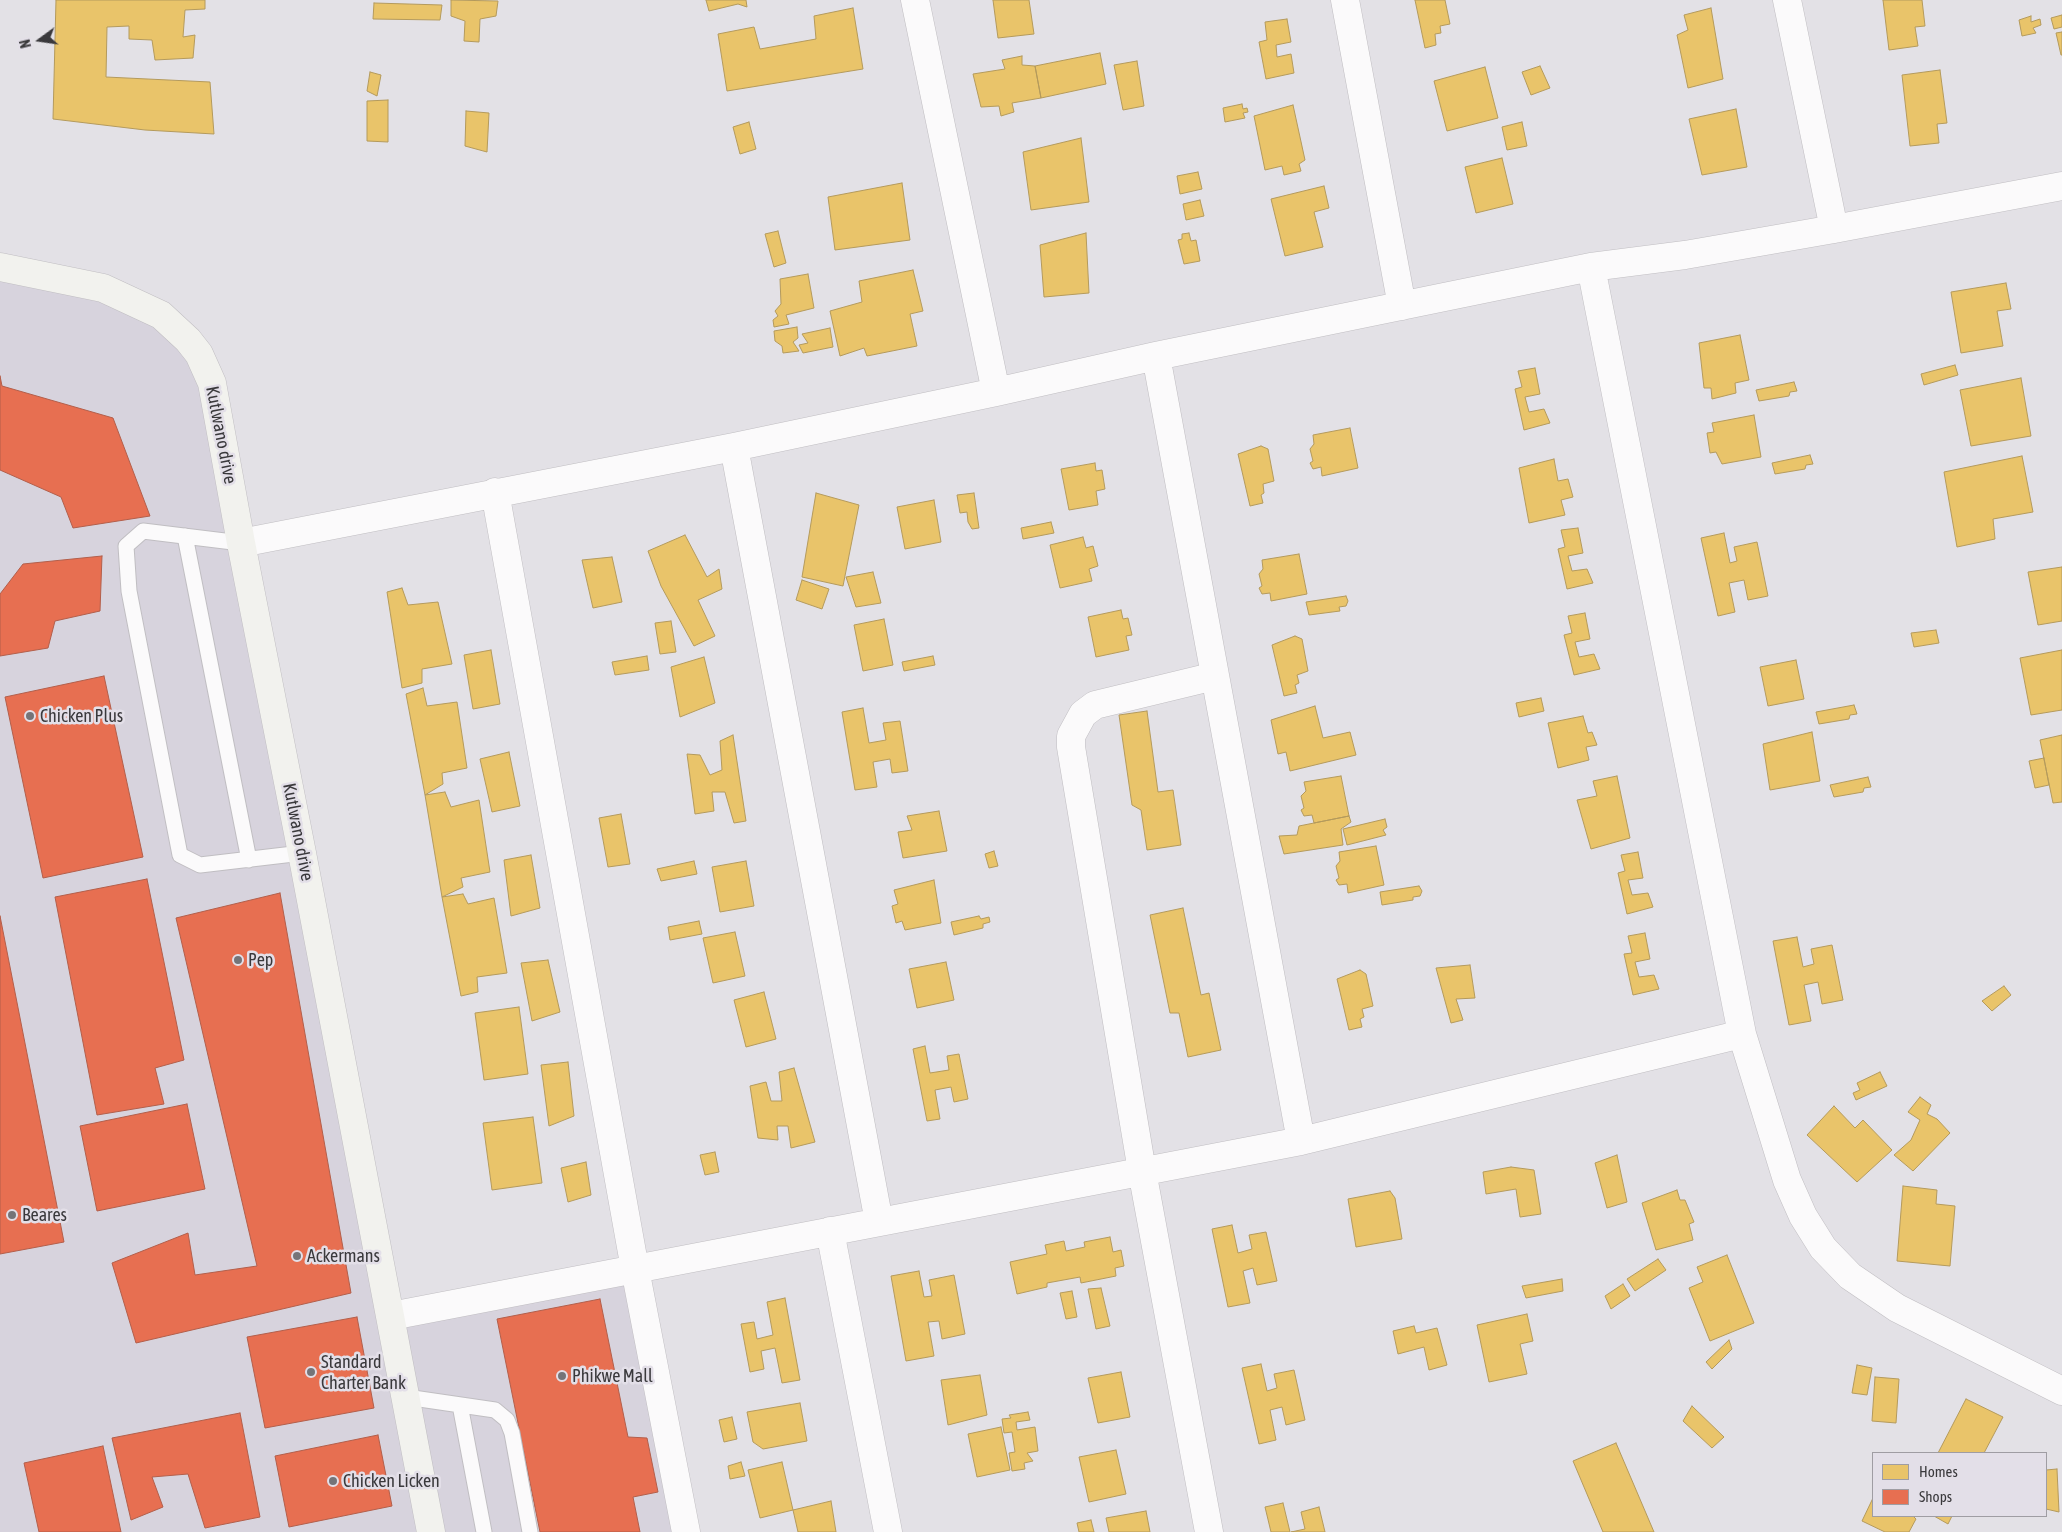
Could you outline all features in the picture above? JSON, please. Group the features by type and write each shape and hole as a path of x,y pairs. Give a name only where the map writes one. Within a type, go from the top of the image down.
{"street":[{"path":"915,0 996,392"},
{"path":"1345,0 1402,306"},
{"path":"1787,0 1834,229"},
{"path":"241,543 495,492 734,447 1156,356 1591,267 1685,255 2062,186"},
{"name":"Kutlwano drive","path":"0,267 103,288 161,315 188,340 199,354 212,383 431,1532"},
{"path":"1591,267 1742,1034 1787,1180 1803,1216 1823,1248 1850,1276 1897,1308 2062,1391"},
{"path":"1156,356 1301,1141"},
{"path":"734,447 879,1222"},
{"path":"495,492 635,1269 686,1532"},
{"path":"1209,1532 1142,1171 1071,736 1083,714 1095,705 1215,676"},
{"path":"390,1316 1301,1141 1742,1034"},
{"path":"830,1231 888,1532"}],"lane":[{"path":"241,543 143,531 126,546 129,591 178,846 180,855 200,865 302,853"},
{"path":"186,536 249,860"},
{"path":"406,1397 495,1410 507,1420 512,1433 530,1532"},
{"path":"460,1405 484,1532"}],"shaded area":[{"path":"0,261 103,288 188,340 242,540 390,1316 635,1269 686,1532 0,1532"}],"building: Homes":[{"path":"56,0 205,0 205,9 185,10 183,37 195,35 193,58 155,60 152,40 129,39 129,26 107,27 106,77 210,82 214,134 145,130 53,119"},
{"path":"451,0 498,1 496,16 480,19 479,42 464,41 465,21 451,16"},
{"path":"706,0 746,0 747,7 738,4 709,11"},
{"path":"993,0 1029,0 1034,34 998,38"},
{"path":"1415,0 1445,0 1450,24 1440,26 1441,33 1435,34 1436,45 1425,48"},
{"path":"1883,0 1922,0 1925,26 1915,27 1918,46 1889,50"},
{"path":"374,3 442,5 440,20 373,19"},
{"path":"853,8 863,69 727,91 718,34 754,27 760,49 816,39 814,16"},
{"path":"1711,8 1723,79 1688,88 1677,35 1688,30 1684,15"},
{"path":"2062,15 2062,27 2054,29 2051,18"},
{"path":"2031,16 2031,22 2040,19 2041,25 2033,28 2036,33 2022,36 2019,20"},
{"path":"1287,19 1291,42 1276,45 1277,57 1291,54 1294,73 1266,79 1259,42 1267,40 1265,22"},
{"path":"2062,32 2062,55 2061,55 2056,33"},
{"path":"1100,53 1106,84 1041,98 1035,66"},
{"path":"1022,56 1022,65 1035,66 1041,98 1012,103 1014,112 1001,116 999,106 981,107 973,74 1005,69 1002,60"},
{"path":"1137,61 1144,106 1123,110 1114,65"},
{"path":"1540,66 1550,88 1531,95 1522,72"},
{"path":"1485,67 1498,118 1447,131 1434,81"},
{"path":"1940,70 1947,123 1937,124 1939,143 1910,146 1902,75"},
{"path":"370,72 381,75 377,96 367,91"},
{"path":"388,100 388,142 367,141 367,101"},
{"path":"1242,104 1243,109 1247,108 1248,112 1243,113 1245,118 1225,122 1223,108"},
{"path":"1293,105 1305,160 1299,164 1301,171 1284,175 1282,166 1265,170 1254,116"},
{"path":"1736,109 1747,167 1702,175 1689,119"},
{"path":"466,111 489,113 487,152 465,146"},
{"path":"749,122 756,149 740,154 733,127"},
{"path":"1522,122 1527,146 1507,150 1502,127"},
{"path":"1081,138 1089,202 1031,210 1023,152"},
{"path":"1502,158 1513,204 1476,213 1465,167"},
{"path":"1198,172 1202,189 1180,194 1177,176"},
{"path":"902,183 910,240 835,250 828,197"},
{"path":"1324,186 1329,208 1314,212 1323,247 1285,256 1271,199"},
{"path":"1200,200 1204,216 1186,220 1183,204"},
{"path":"778,231 786,263 774,267 765,234"},
{"path":"1086,233 1089,293 1044,297 1040,245"},
{"path":"1189,233 1191,241 1196,240 1200,261 1184,264 1178,240 1182,239 1182,234"},
{"path":"913,270 923,311 910,314 917,346 867,356 864,348 840,356 830,311 862,302 859,281"},
{"path":"808,274 814,308 786,315 789,324 774,327 773,320 778,316 775,311 781,304 780,279"},
{"path":"2006,283 2011,309 1997,311 2003,346 1961,353 1951,292"},
{"path":"797,327 798,338 793,342 799,351 783,353 782,346 775,341 774,331"},
{"path":"830,328 833,347 803,353 799,345 808,343 802,334"},
{"path":"1740,335 1749,380 1735,383 1736,393 1712,399 1711,388 1704,388 1699,343"},
{"path":"1955,365 1958,375 1924,385 1921,374"},
{"path":"1535,368 1540,394 1525,397 1529,412 1544,409 1550,423 1524,430 1515,389 1522,387 1518,371"},
{"path":"2021,378 2031,436 1971,446 1960,390"},
{"path":"1794,382 1797,391 1790,392 1789,396 1759,401 1756,390"},
{"path":"1754,415 1761,457 1722,464 1716,452 1710,453 1707,433 1714,432 1712,423"},
{"path":"1350,428 1358,468 1322,476 1321,467 1313,469 1310,463 1313,461 1310,449 1314,444 1313,435"},
{"path":"1261,446 1268,449 1274,481 1263,484 1264,493 1261,495 1263,503 1250,506 1238,454"},
{"path":"1810,455 1813,464 1806,465 1805,469 1775,474 1772,463"},
{"path":"2022,456 2033,512 1993,519 1995,539 1957,547 1944,472"},
{"path":"1554,459 1558,481 1568,479 1573,497 1561,500 1565,515 1529,523 1519,468"},
{"path":"1095,463 1096,471 1102,470 1105,489 1096,491 1098,505 1069,510 1061,469"},
{"path":"816,493 859,505 843,586 802,577"},
{"path":"974,493 979,528 972,529 968,522 967,512 960,513 957,495"},
{"path":"934,500 941,542 905,549 897,507"},
{"path":"1051,522 1054,533 1023,539 1021,528"},
{"path":"1578,528 1583,553 1568,556 1572,571 1587,569 1593,583 1567,589 1558,549 1565,547 1561,530"},
{"path":"1724,533 1730,563 1737,561 1734,547 1757,542 1768,596 1748,600 1744,580 1729,583 1735,612 1718,616 1701,538"},
{"path":"685,535 707,577 719,569 722,589 698,600 715,636 694,646 661,586 648,551"},
{"path":"1083,537 1086,548 1093,546 1098,566 1089,569 1092,581 1060,588 1050,545"},
{"path":"1299,554 1307,594 1271,601 1270,593 1262,594 1259,588 1262,586 1259,574 1263,569 1262,560"},
{"path":"612,557 622,602 593,608 582,560"},
{"path":"2062,567 2062,621 2038,625 2028,572"},
{"path":"873,572 881,603 856,607 846,577"},
{"path":"802,580 829,589 822,609 796,600"},
{"path":"402,588 408,605 438,602 452,664 422,669 422,683 402,688 387,592"},
{"path":"1346,596 1348,601 1346,606 1339,607 1340,611 1309,615 1306,602"},
{"path":"1121,610 1123,619 1128,618 1132,635 1126,636 1129,650 1096,657 1088,617"},
{"path":"1585,613 1590,639 1575,642 1579,657 1594,654 1600,669 1574,675 1564,635 1572,633 1568,616"},
{"path":"884,619 893,665 863,671 854,625"},
{"path":"671,621 676,652 660,654 655,623"},
{"path":"1936,630 1939,643 1914,647 1911,633"},
{"path":"1295,636 1302,639 1308,671 1297,675 1299,683 1295,685 1297,693 1284,696 1272,645"},
{"path":"491,650 500,704 473,709 464,655"},
{"path":"2062,650 2062,710 2031,715 2020,658"},
{"path":"647,656 649,670 615,675 612,662"},
{"path":"933,656 935,665 904,671 902,662"},
{"path":"704,657 715,703 680,717 671,667"},
{"path":"1796,660 1804,699 1768,706 1760,667"},
{"path":"423,688 427,706 457,702 467,768 442,773 443,784 425,795 406,694"},
{"path":"1541,698 1544,711 1519,717 1516,703"},
{"path":"1854,705 1857,714 1850,715 1849,719 1819,724 1816,712"},
{"path":"1315,706 1323,738 1350,732 1356,755 1290,771 1286,752 1278,754 1271,720"},
{"path":"863,708 869,743 886,740 883,723 900,721 908,771 892,773 890,759 873,762 877,787 855,790 842,712"},
{"path":"1147,711 1158,792 1173,790 1181,845 1147,850 1141,810 1132,805 1119,715"},
{"path":"1583,716 1588,733 1592,732 1597,745 1586,747 1589,760 1558,768 1548,723"},
{"path":"1812,732 1820,781 1770,790 1763,744"},
{"path":"733,735 746,821 734,823 725,792 712,792 714,811 695,814 687,754 700,755 710,775 722,770 720,741"},
{"path":"2062,735 2062,802 2053,803 2040,740"},
{"path":"509,752 520,806 492,812 480,759"},
{"path":"2044,758 2049,785 2035,788 2029,761"},
{"path":"1341,776 1349,816 1314,823 1312,815 1304,816 1301,810 1304,808 1301,796 1306,791 1304,782"},
{"path":"1617,776 1630,838 1591,849 1577,800 1597,796 1593,781"},
{"path":"1868,777 1871,787 1864,788 1863,792 1834,797 1830,785"},
{"path":"445,792 451,807 479,800 490,872 461,878 463,887 442,897 425,795"},
{"path":"939,811 947,851 903,858 898,832 912,830 907,816"},
{"path":"621,814 630,864 608,867 599,818"},
{"path":"1349,816 1351,822 1341,829 1343,845 1284,854 1279,836 1297,835 1299,826"},
{"path":"1385,819 1387,827 1383,830 1386,835 1347,845 1343,829"},
{"path":"1376,846 1384,885 1348,893 1347,884 1339,885 1336,880 1339,878 1336,866 1340,861 1339,852"},
{"path":"994,851 998,866 989,868 985,854"},
{"path":"1638,852 1643,878 1628,880 1632,895 1648,893 1653,907 1627,914 1618,873 1625,871 1621,855"},
{"path":"531,855 540,908 511,916 504,860"},
{"path":"694,861 697,874 661,881 657,869"},
{"path":"746,861 754,906 720,912 712,867"},
{"path":"934,880 941,923 905,930 902,921 896,923 892,906 898,904 894,890"},
{"path":"1419,886 1422,891 1420,896 1413,897 1413,900 1382,905 1380,892"},
{"path":"463,894 468,904 494,898 507,973 477,977 478,992 461,996 442,897"},
{"path":"1183,908 1201,995 1209,993 1221,1050 1188,1057 1179,1013 1170,1013 1150,915"},
{"path":"979,916 981,919 989,917 990,922 983,924 983,928 954,935 951,922"},
{"path":"699,921 702,934 670,940 668,927"},
{"path":"735,932 745,976 713,983 703,938"},
{"path":"1645,933 1650,959 1635,962 1639,977 1654,975 1659,989 1633,995 1624,954 1632,953 1628,936"},
{"path":"1797,937 1803,967 1814,964 1811,949 1832,945 1843,1000 1822,1004 1818,982 1804,985 1811,1021 1789,1025 1773,941"},
{"path":"548,960 560,1012 532,1021 521,963"},
{"path":"946,962 954,1000 917,1008 909,969"},
{"path":"1470,965 1475,998 1456,999 1463,1020 1451,1023 1436,968"},
{"path":"1360,970 1366,974 1373,1006 1362,1009 1364,1017 1360,1019 1362,1027 1349,1030 1337,979"},
{"path":"2004,986 2011,995 1992,1011 1982,1001"},
{"path":"764,992 776,1039 746,1047 734,1000"},
{"path":"519,1007 528,1074 484,1080 475,1013"},
{"path":"925,1046 930,1073 949,1070 947,1056 959,1054 968,1099 954,1102 951,1087 935,1090 940,1119 927,1121 913,1049"},
{"path":"568,1062 574,1116 549,1126 541,1065"},
{"path":"794,1068 815,1142 791,1148 788,1126 777,1126 778,1140 758,1138 750,1086 766,1082 771,1101 782,1101 779,1072"},
{"path":"1880,1072 1887,1086 1856,1100 1853,1093 1860,1090 1857,1083"},
{"path":"1920,1097 1931,1105 1927,1114 1937,1119 1950,1133 1913,1171 1894,1155 1911,1140 1920,1120 1908,1112"},
{"path":"1834,1106 1855,1128 1863,1120 1892,1150 1857,1182 1807,1135"},
{"path":"533,1117 542,1183 492,1190 483,1123"},
{"path":"715,1152 719,1172 705,1175 700,1155"},
{"path":"1617,1155 1627,1202 1607,1208 1595,1163"},
{"path":"586,1162 591,1195 568,1202 561,1168"},
{"path":"1511,1167 1534,1170 1541,1214 1520,1217 1516,1189 1486,1194 1483,1172"},
{"path":"1903,1186 1937,1190 1936,1204 1955,1206 1950,1266 1897,1261"},
{"path":"1677,1190 1680,1200 1685,1200 1694,1222 1689,1224 1693,1240 1656,1250 1642,1203"},
{"path":"1390,1191 1395,1198 1402,1239 1356,1247 1348,1199"},
{"path":"1232,1225 1238,1253 1252,1249 1249,1235 1266,1232 1277,1281 1257,1285 1253,1268 1243,1271 1250,1303 1228,1307 1212,1229"},
{"path":"1110,1237 1113,1252 1121,1250 1124,1266 1115,1268 1116,1276 1081,1283 1080,1277 1047,1283 1047,1287 1017,1294 1010,1262 1047,1254 1045,1245 1064,1241 1066,1251 1085,1247 1084,1242"},
{"path":"1727,1255 1754,1323 1710,1341 1689,1288 1703,1282 1697,1267"},
{"path":"1658,1259 1666,1270 1635,1291 1627,1279"},
{"path":"919,1271 924,1297 932,1296 929,1280 954,1275 965,1334 942,1339 939,1321 928,1322 934,1356 906,1361 891,1276"},
{"path":"1562,1279 1563,1291 1526,1298 1522,1286"},
{"path":"1623,1284 1630,1296 1611,1309 1605,1296"},
{"path":"1101,1288 1110,1326 1096,1329 1088,1289"},
{"path":"1072,1291 1077,1317 1066,1319 1060,1293"},
{"path":"785,1298 800,1380 782,1383 775,1348 761,1351 764,1369 750,1372 741,1324 754,1322 757,1339 773,1335 767,1302"},
{"path":"1527,1314 1533,1341 1520,1344 1527,1374 1489,1382 1477,1325"},
{"path":"1414,1326 1416,1333 1437,1328 1447,1365 1429,1370 1424,1347 1398,1354 1393,1331"},
{"path":"1729,1340 1732,1349 1712,1369 1706,1362"},
{"path":"1261,1364 1267,1391 1277,1388 1274,1374 1294,1370 1305,1420 1286,1425 1282,1407 1270,1410 1276,1440 1259,1444 1242,1368"},
{"path":"1857,1365 1872,1368 1867,1395 1852,1393"},
{"path":"1121,1372 1130,1417 1098,1423 1088,1378"},
{"path":"980,1375 987,1415 948,1425 941,1380"},
{"path":"1875,1377 1899,1379 1896,1423 1872,1421"},
{"path":"1966,1399 2003,1417 1985,1452 1939,1452"},
{"path":"800,1403 807,1441 763,1449 753,1442 747,1412"},
{"path":"1692,1406 1724,1437 1712,1448 1683,1421"},
{"path":"1028,1412 1030,1420 1016,1422 1017,1430 1035,1427 1038,1451 1027,1453 1033,1461 1024,1463 1025,1469 1012,1471 1009,1453 1015,1452 1012,1432 1004,1433 1002,1419 1011,1418 1009,1415"},
{"path":"732,1417 737,1439 724,1442 719,1420"},
{"path":"1001,1427 1010,1470 977,1477 968,1434"},
{"path":"1616,1443 1654,1532 1603,1532 1573,1461"},
{"path":"1116,1450 1126,1494 1089,1502 1079,1457"},
{"path":"741,1462 745,1476 730,1479 728,1466"},
{"path":"782,1462 793,1510 760,1518 748,1470"},
{"path":"2057,1469 2059,1512 2047,1509 2047,1470"},
{"path":"1872,1500 1872,1517 1914,1517 1916,1519 1909,1532 1885,1532 1862,1521"},
{"path":"831,1501 836,1532 798,1532 793,1510"},
{"path":"1283,1503 1290,1532 1271,1532 1265,1507"},
{"path":"1319,1507 1325,1532 1291,1532 1305,1529 1301,1512"},
{"path":"1146,1511 1150,1532 1109,1532 1106,1518"},
{"path":"1936,1517 1952,1517 1948,1524"},
{"path":"1091,1520 1094,1532 1079,1532 1077,1523"}],"building: Shops":[{"path":"0,376 2,386 113,418 150,516 73,528 61,497 0,470"},
{"path":"102,556 100,611 55,621 48,648 0,656 0,594 23,564"},
{"path":"104,676 143,857 43,878 5,697"},
{"path":"147,879 184,1060 155,1068 164,1104 97,1115 55,897"},
{"path":"280,893 351,1293 136,1343 112,1263 188,1233 195,1275 257,1266 176,918"},
{"path":"0,916 64,1242 0,1254"},
{"path":"187,1104 205,1189 97,1211 80,1126"},
{"name":"Phikwe Mall","path":"600,1299 628,1437 647,1438 658,1492 633,1497 640,1532 540,1532 497,1319"},
{"name":"Standard Charter Bank","path":"357,1317 374,1408 265,1428 247,1337"},
{"path":"240,1413 260,1517 205,1528 188,1474 152,1477 163,1507 131,1520 112,1438"},
{"name":"Chicken Licken","path":"378,1435 392,1506 289,1527 275,1456"},
{"path":"103,1446 121,1532 39,1532 24,1463"}],"place":[{"name":"Chicken Plus","path":"30,716"},
{"name":"Pep","path":"238,960"},
{"name":"Beares","path":"12,1215"},
{"name":"Ackermans","path":"297,1256"},
{"name":"Standard Charter Bank","path":"311,1372"},
{"name":"Phikwe Mall","path":"562,1376"},
{"name":"Chicken Licken","path":"333,1481"}]}
